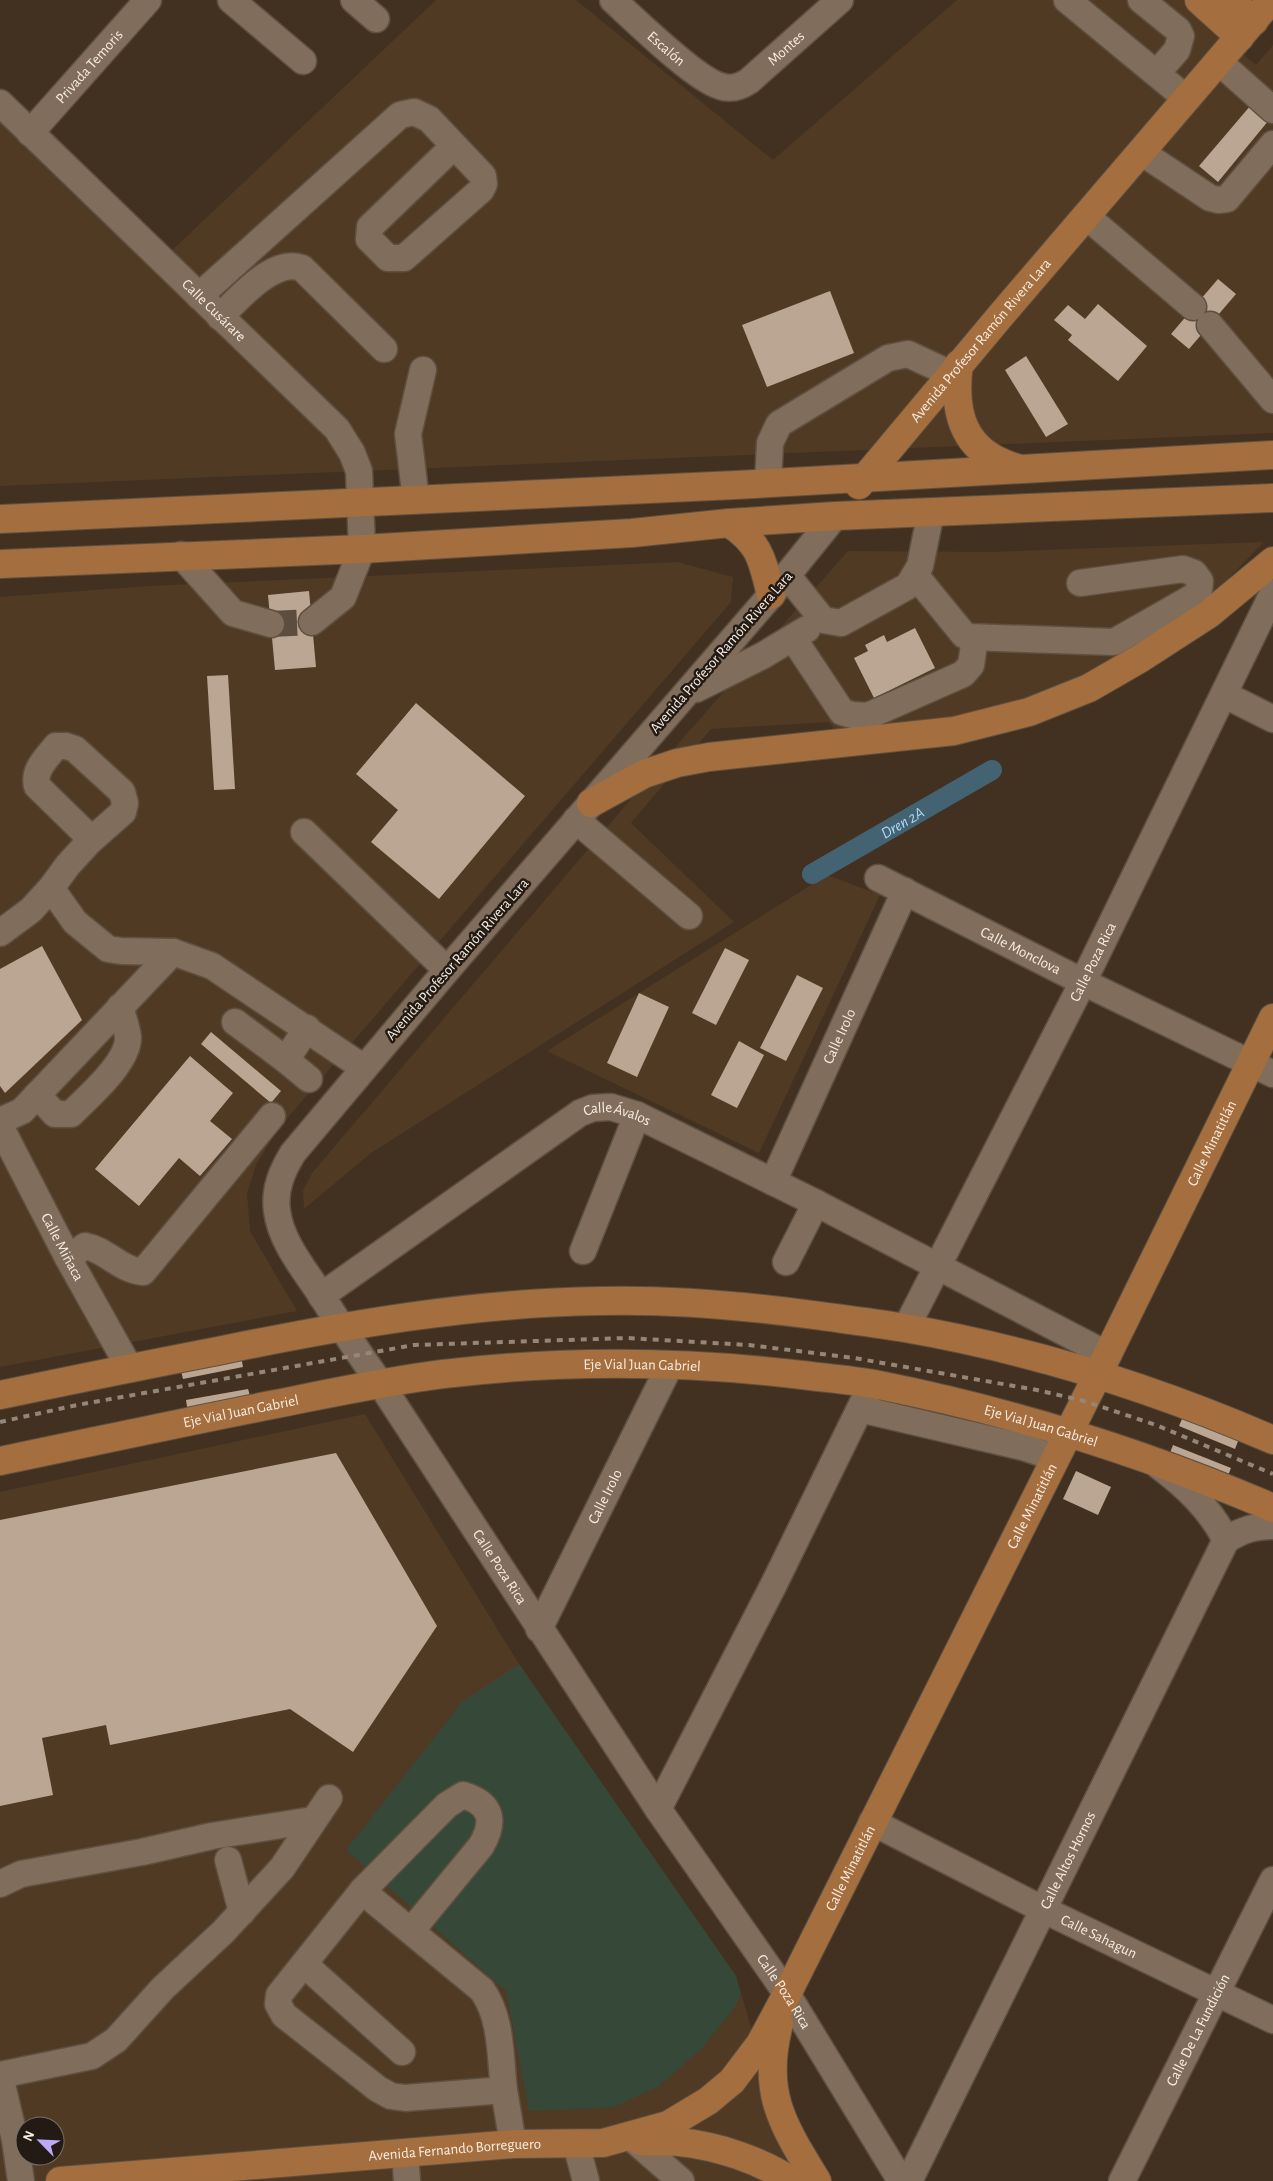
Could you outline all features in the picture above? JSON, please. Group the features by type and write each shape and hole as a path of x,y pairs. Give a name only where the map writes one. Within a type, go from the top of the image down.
{"main road":[{"path":"1199,0 1247,29"},
{"path":"1229,0 1247,29"},
{"name":"Avenida Profesor Ramón Rivera Lara","path":"835,516 955,369 1271,0"},
{"path":"955,369 958,412 966,433 981,451 1000,463 1026,470"},
{"path":"0,519 768,483 1273,455"},
{"path":"0,564 362,548 632,533 729,523 835,516 1273,498"},
{"path":"729,523 747,535 779,585"},
{"path":"584,812 644,774 677,763 709,757 954,731 1029,712 1089,688 1141,658 1209,614 1273,560"},
{"name":"Calle Minatitlán","path":"787,1994 1103,1364 1262,1068 1273,1018"},
{"path":"0,1395 129,1367 340,1326 449,1311 598,1301 670,1302 779,1310 906,1328 1103,1364 1273,1440"},
{"name":"Eje Vial Juan Gabriel","path":"0,1461 380,1383 445,1374 526,1368 594,1364 670,1365 763,1370 872,1384 1069,1432 1151,1460 1273,1508"},
{"path":"787,1994 772,2051 770,2073 776,2101 788,2132 817,2181"},
{"name":"Avenida Fernando Borreguero","path":"70,2181 513,2144 604,2143 668,2125 708,2102 732,2081 760,2044 787,1994"},
{"path":"604,2143 634,2140 678,2142 716,2148 744,2158 792,2181"}],"street":[{"name":"Privada Temoris","path":"30,133 148,0"},
{"path":"232,0 303,61"},
{"path":"354,0 376,19"},
{"name":"Escalón","path":"613,0 702,78 727,88"},
{"name":"Montes","path":"727,88 741,86 749,81 840,0"},
{"path":"1067,0 1187,99"},
{"path":"1141,0 1178,30 1181,36 1177,50 1157,73"},
{"path":"1219,62 1273,110"},
{"name":"Calle Cusárare","path":"0,103 337,429 352,452 359,471 362,548"},
{"path":"199,296 400,115 414,112 429,119 483,176 484,184 481,190 404,258 388,258 369,239 370,227 454,146"},
{"path":"1141,152 1210,198 1218,200 1227,199 1273,144"},
{"path":"1086,216 1202,316 1273,400"},
{"path":"236,262 255,282"},
{"path":"220,317 255,282 288,265 302,268 384,349"},
{"path":"768,483 770,443 779,424 888,358 908,354 955,369"},
{"path":"416,500 408,434 423,370"},
{"path":"779,585 823,620 841,624 908,586 920,566 931,512"},
{"name":"Avenida Profesor Ramón Rivera Lara","path":"340,1326 283,1233 277,1211 279,1182 293,1153 447,970 779,585 835,516"},
{"path":"312,622 343,598 362,548"},
{"path":"180,555 233,613 271,624"},
{"path":"915,575 964,635 975,638 1114,642 1193,597 1198,591 1200,581 1194,572 1183,569 1080,583"},
{"name":"Calle Poza Rica","path":"906,1328 1083,982 1225,695 1273,593"},
{"path":"684,695 793,638 823,620"},
{"path":"793,638 842,712 852,716 868,716 963,674 971,665 975,638"},
{"path":"1225,695 1273,719"},
{"path":"584,812 689,916"},
{"path":"304,832 447,970"},
{"path":"0,933 31,910 89,842"},
{"name":"Calle Monclova","path":"878,878 1083,982 1262,1068"},
{"path":"51,888 75,922 108,948 121,951 173,952 212,966 364,1068"},
{"name":"Calle Irolo","path":"773,1182 905,891"},
{"path":"0,1121 22,1111 173,952"},
{"path":"37,1095 55,1114 71,1114 125,1053 128,1038 120,1007"},
{"path":"235,1022 309,1079"},
{"path":"286,1060 307,1028"},
{"name":"Calle Ávalos","path":"321,1296 580,1113 593,1108 610,1107 637,1115 816,1203 938,1266 1103,1364"},
{"path":"583,1251 637,1115"},
{"path":"68,1258 85,1246 98,1248 127,1268 143,1272 272,1116"},
{"name":"Calle Miñaca","path":"0,1126 68,1258 129,1367"},
{"path":"786,1262 816,1203"},
{"name":"Calle Poza Rica","path":"340,1326 380,1383 658,1809 787,1994 901,2181"},
{"name":"Calle Irolo","path":"539,1629 670,1365"},
{"path":"658,1809 872,1384"},
{"path":"860,1409 1023,1447 1056,1458"},
{"path":"1151,1460 1182,1483 1197,1498 1211,1514 1226,1540 1242,1530 1259,1526 1273,1526"},
{"name":"Calle Altos Hornos","path":"909,2181 1226,1540"},
{"path":"411,1931 481,1846 488,1834 491,1825 490,1816 473,1798 463,1795 447,1805 362,1891 279,1996 278,2004 284,2014 378,2089 391,2096 404,2098 504,2090"},
{"path":"21,2181 15,2140 3,2106 0,2076 92,2056 104,2049 242,1912 282,1868 329,1798"},
{"path":"0,1884 21,1874 142,1852 212,1836 313,1820"},
{"name":"Calle Sahagun","path":"872,1822 1042,1909 1273,2020"},
{"path":"228,1860 242,1912"},
{"name":"Calle De La Fundición","path":"1122,2181 1273,1880"},
{"path":"362,1891 482,1990 490,2002 496,2014 504,2090 513,2144"},
{"path":"304,1964 402,2052"},
{"path":"634,2140 681,2181"},
{"path":"576,2144 586,2181"},
{"path":"405,2153 407,2181"}],"shaded area":[{"path":"436,0 576,0 773,160 957,0 1238,0 1214,31 1256,65 1273,45 1273,433 0,486 0,117 166,256"},
{"path":"1264,542 1217,590 1170,626 1112,661 1045,694 985,712 918,723 836,730 828,722 711,729 631,823 734,922 371,1153 304,1209 303,1191 312,1173 684,737 848,551 992,552"},
{"path":"677,562 733,577 731,602 278,1129 256,1165 247,1193 250,1231 297,1311 0,1367 0,597 149,586"},
{"path":"827,875 880,895 759,1153 547,1051"},
{"path":"365,1414 519,1664 736,1976 796,2181 0,2181 0,1492"}],"green space":[{"path":"519,1664 736,1976 741,1994 735,2007 701,2049 658,2087 614,2107 529,2111 506,1991 346,1850 462,1702"}],"building":[{"path":"1251,105 1269,120 1218,182 1199,166"},
{"path":"1218,279 1236,294 1189,349 1171,334"},
{"path":"830,291 854,353 767,387 742,325"},
{"path":"1098,304 1147,346 1118,381 1068,340 1072,335 1054,320 1068,305 1085,319"},
{"path":"1026,356 1068,424 1046,437 1005,370"},
{"path":"309,591 316,667 275,670 268,595"},
{"path":"915,628 935,668 874,698 854,658 868,651 865,645 884,635 887,642"},
{"path":"228,675 235,789 214,790 207,676"},
{"path":"416,703 525,796 439,899 371,842 398,810 356,774"},
{"path":"42,946 82,1020 5,1093 0,1086 0,969"},
{"path":"725,948 749,960 716,1025 692,1013"},
{"path":"797,975 823,988 786,1061 760,1048"},
{"path":"639,993 669,1007 637,1077 607,1063"},
{"path":"211,1032 281,1091 271,1103 201,1044"},
{"path":"739,1041 764,1055 737,1108 711,1095"},
{"path":"190,1056 233,1093 210,1121 232,1139 200,1176 179,1158 139,1206 95,1169"},
{"path":"241,1356 243,1367 183,1379 180,1367"},
{"path":"248,1389 251,1399 188,1413 186,1400"},
{"path":"1184,1414 1240,1436 1235,1449 1179,1426"},
{"path":"1173,1445 1231,1468 1226,1481 1168,1458"},
{"path":"336,1453 437,1626 353,1752 290,1709 110,1745 106,1725 42,1738 53,1795 0,1806 0,1520"},
{"path":"1076,1471 1111,1487 1098,1515 1063,1499"}],"waterway":[{"name":"Dren 2A","path":"812,874 992,770"}],"tunnel":[{"path":"271,624 312,622"}],"railway":[{"path":"0,1422 77,1405 414,1345 627,1338 749,1345 854,1358 1037,1390 1084,1401 1156,1425 1273,1474"}]}
